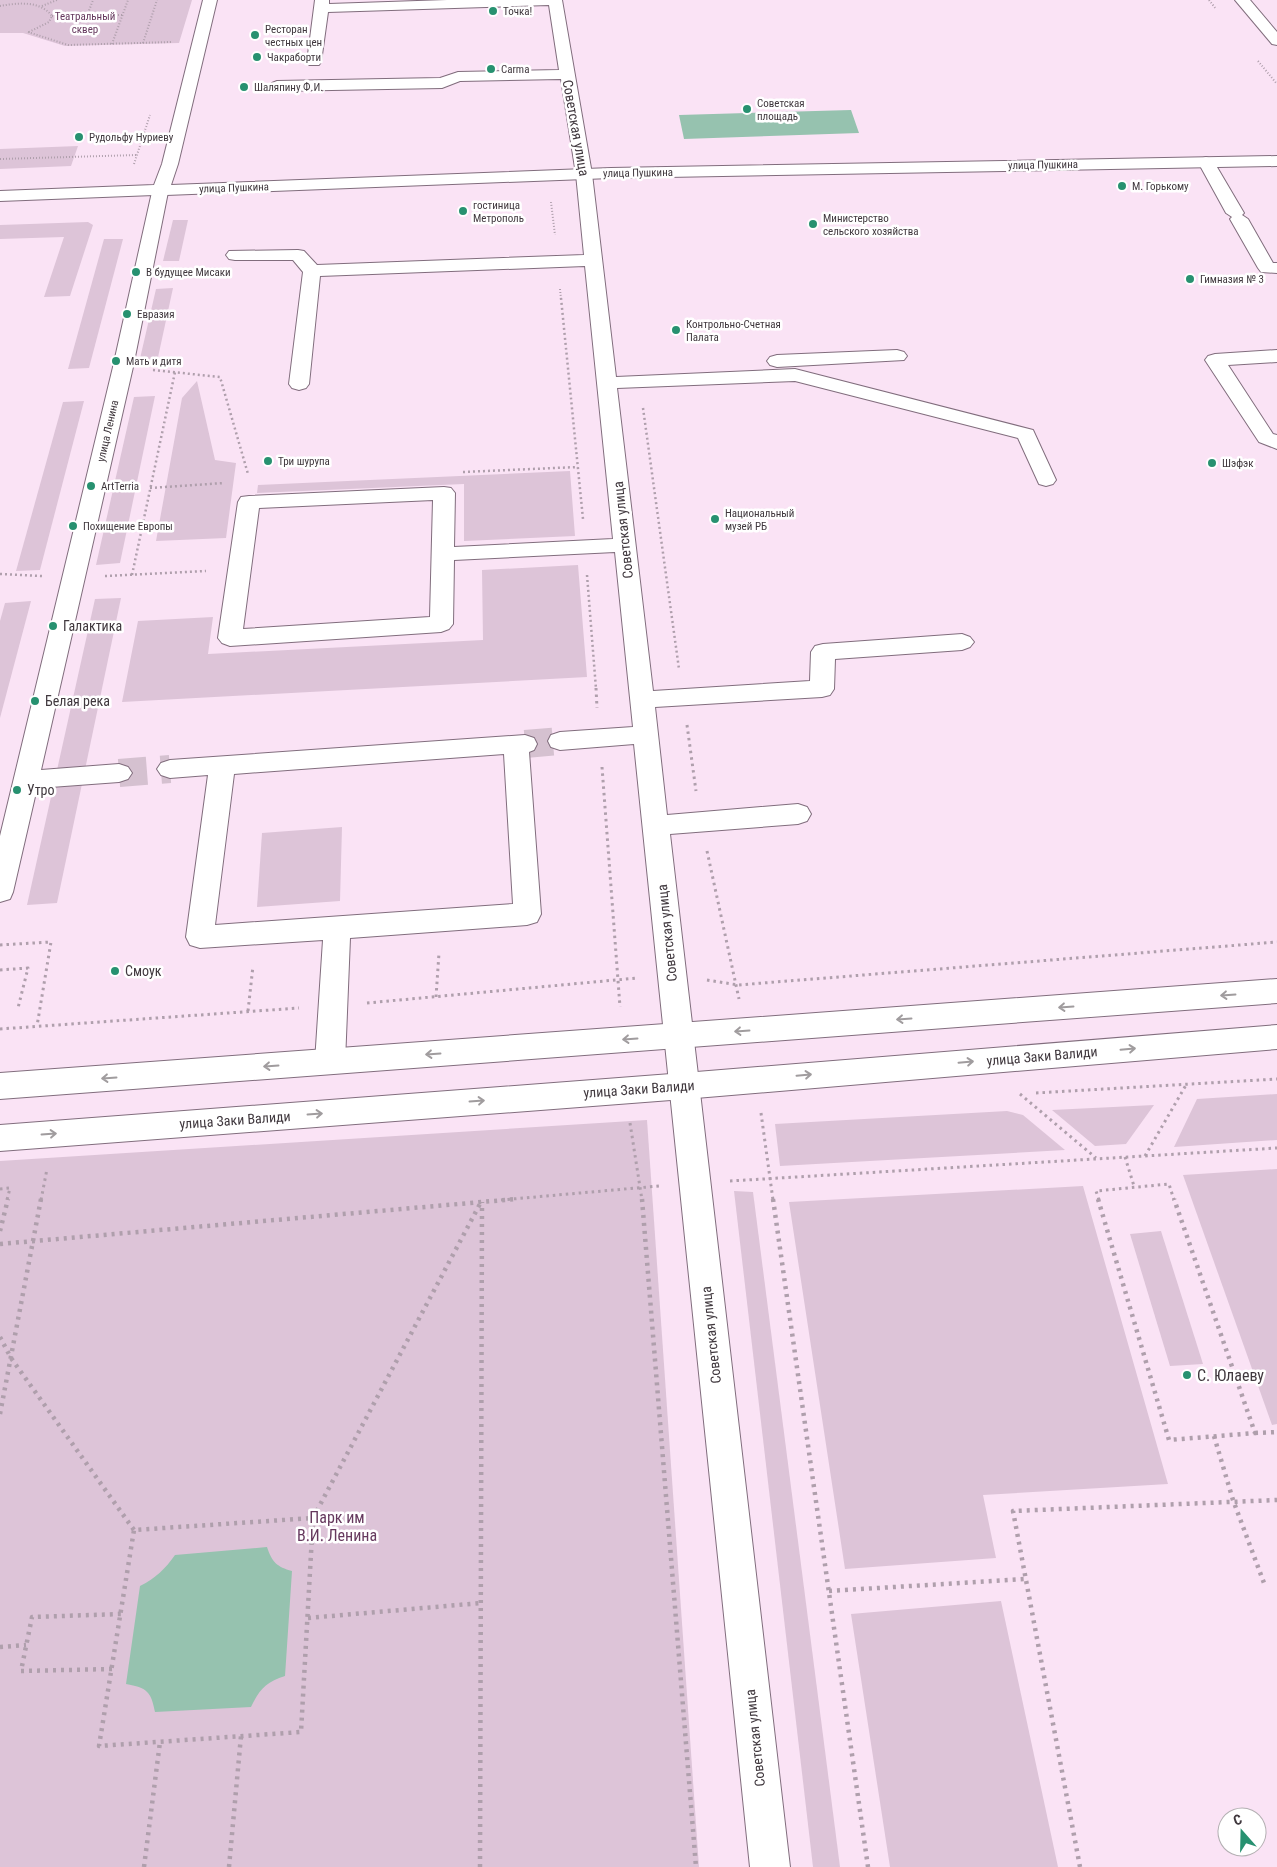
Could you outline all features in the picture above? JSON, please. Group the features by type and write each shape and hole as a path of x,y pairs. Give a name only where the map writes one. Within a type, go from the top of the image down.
{"main road":[{"name":"улица Ленина","path":"0,892 123,367 160,192 170,164 210,0"},
{"path":"1242,0 1277,41"},
{"path":"314,62 321,4 555,1"},
{"name":"Советская улица","path":"555,1 584,174 594,260 770,1867"},
{"path":"277,86 442,83 458,77 566,74"},
{"name":"улица Пушкина","path":"0,196 160,192 584,174 1277,161"},
{"path":"1206,162 1268,268 1277,268"},
{"path":"235,255 298,254 312,271 299,384"},
{"path":"312,271 594,260"},
{"path":"606,376 897,356"},
{"path":"1277,356 1215,360 1266,438 1277,443"},
{"path":"606,376 640,382 796,375 1026,434 1046,480"},
{"path":"444,493 441,624 230,638 240,570 248,502 444,493"},
{"path":"443,554 625,545"},
{"path":"641,700 822,689 823,652 962,642"},
{"path":"560,741 646,736"},
{"path":"170,769 521,745 527,914 200,937 222,766"},
{"path":"26,780 119,773"},
{"path":"656,826 798,814"},
{"path":"330,1062 337,928"},
{"path":"0,1086 1277,991"},
{"name":"улица Заки Валиди","path":"0,1138 684,1086 755,1078 1277,1037"}],"path":[{"path":"19,4 21,0"},
{"path":"42,6 57,0"},
{"path":"87,16 93,0"},
{"path":"112,44 128,0"},
{"path":"143,43 157,0"},
{"path":"0,6 19,4 42,6 50,10 52,16"},
{"path":"52,16 123,15"},
{"path":"52,16 45,25 28,32 68,45 173,42"},
{"path":"0,159 137,155"},
{"path":"550,192 585,547 618,980"},
{"path":"123,367 220,377 250,482"},
{"path":"132,575 175,372"},
{"path":"640,382 700,822 738,985 1277,942"},
{"path":"459,472 578,467"},
{"path":"150,488 232,483"},
{"path":"74,578 240,570"},
{"path":"0,574 36,576"},
{"path":"436,997 441,920"},
{"path":"248,1011 256,933"},
{"path":"0,946 52,942 37,1026 0,1029"},
{"path":"0,970 28,968 18,1008"},
{"path":"755,1078 868,1867"},
{"path":"1145,1156 1186,1085"},
{"path":"1020,1094 1096,1159"},
{"path":"629,1118 641,1187 696,1867"},
{"path":"0,1244 641,1187 1277,1148"},
{"path":"1125,1157 1134,1186"},
{"path":"0,1414 49,1159"},
{"path":"1255,1433 1169,1184 1096,1191 1169,1440 1277,1432"},
{"path":"0,1189 10,1188 0,1231"},
{"path":"0,1337 11,1358 134,1530 99,1746 301,1732 313,1518 482,1202"},
{"path":"480,1867 482,1202"},
{"path":"1214,1436 1233,1500 1264,1583"},
{"path":"1080,1867 1012,1511 1233,1500 1277,1500"},
{"path":"134,1530 313,1518"},
{"path":"829,1591 1025,1579"},
{"path":"308,1618 481,1603"},
{"path":"112,1669 22,1671 32,1617 121,1614"},
{"path":"0,1647 26,1645"},
{"path":"229,1867 241,1736"},
{"path":"144,1867 160,1742"}],"green space":[{"name":"Театральный сквер","path":"0,0 192,0 179,43 65,46 23,33 0,33"},
{"path":"78,146 71,166 0,169 0,149"},
{"path":"173,220 188,220 179,261 163,261"},
{"path":"88,222 93,225 70,296 44,297 64,237 0,239 0,225"},
{"path":"104,239 123,239 89,368 68,369"},
{"path":"173,288 157,362 139,363 156,289"},
{"path":"197,381 215,460 236,463 226,538 156,541 182,398"},
{"path":"155,396 120,563 96,565 134,397"},
{"path":"84,401 40,570 16,571 63,402"},
{"path":"570,471 575,536 464,541 464,484 257,493 258,485"},
{"path":"578,565 587,677 122,702 138,621 213,617 208,654 483,640 482,570"},
{"path":"121,598 57,903 27,905 95,599"},
{"path":"31,601 0,718 0,621 5,603"},
{"path":"342,827 340,901 257,907 262,833"},
{"path":"1277,1094 1277,1140 1174,1147 1197,1099"},
{"path":"1154,1105 1126,1144 1095,1146 1052,1110"},
{"path":"1007,1111 1023,1115 1065,1150 780,1166 775,1124"},
{"name":"Парк им В.И. Ленина","path":"647,1120 699,1867 0,1867 0,1161"},
{"path":"1277,1169 1277,1424 1272,1425 1183,1175"},
{"path":"1083,1186 1168,1484 983,1495 996,1558 845,1569 789,1202"},
{"path":"734,1191 753,1192 840,1867 813,1867"},
{"path":"1161,1231 1203,1364 1170,1366 1130,1234"},
{"path":"1001,1601 1058,1867 890,1867 851,1614"}],"shaded area":[{"path":"851,110 859,133 684,139 679,115"},
{"path":"267,1547 276,1563 282,1568 292,1571 285,1676 264,1687 251,1707 155,1712 152,1699 147,1692 139,1687 126,1684 140,1586 160,1573 175,1555"}],"tunnel":[{"path":"525,744 560,741"},
{"path":"119,773 170,769"}],"place":[{"name":"Точка!","path":"493,11"},
{"name":"Ресторан честных цен","path":"255,35"},
{"name":"Чакраборти","path":"257,57"},
{"name":"Carma","path":"491,69"},
{"name":"Шаляпину Ф.И.","path":"244,87"},
{"name":"Советская площадь","path":"747,109"},
{"name":"Рудольфу Нуриеву","path":"79,137"},
{"name":"М. Горькому","path":"1122,186"},
{"name":"гостиница Метрополь","path":"463,211"},
{"name":"Министерство сельского хозяйства","path":"813,224"},
{"name":"В будущее Мисаки","path":"136,272"},
{"name":"Гимназия № 3","path":"1190,279"},
{"name":"Евразия","path":"127,314"},
{"name":"Контрольно-Счетная Палата","path":"676,330"},
{"name":"Мать и дитя","path":"116,361"},
{"name":"Три шурупа","path":"268,461"},
{"name":"Шэфэк","path":"1212,463"},
{"name":"ArtTerria","path":"91,486"},
{"name":"Национальный музей РБ","path":"715,519"},
{"name":"Похищение Европы","path":"73,526"},
{"name":"Галактика","path":"53,626"},
{"name":"Белая река","path":"35,701"},
{"name":"Утро","path":"17,790"},
{"name":"Смоук","path":"115,971"},
{"name":"С. Юлаеву","path":"1187,1375"}]}
